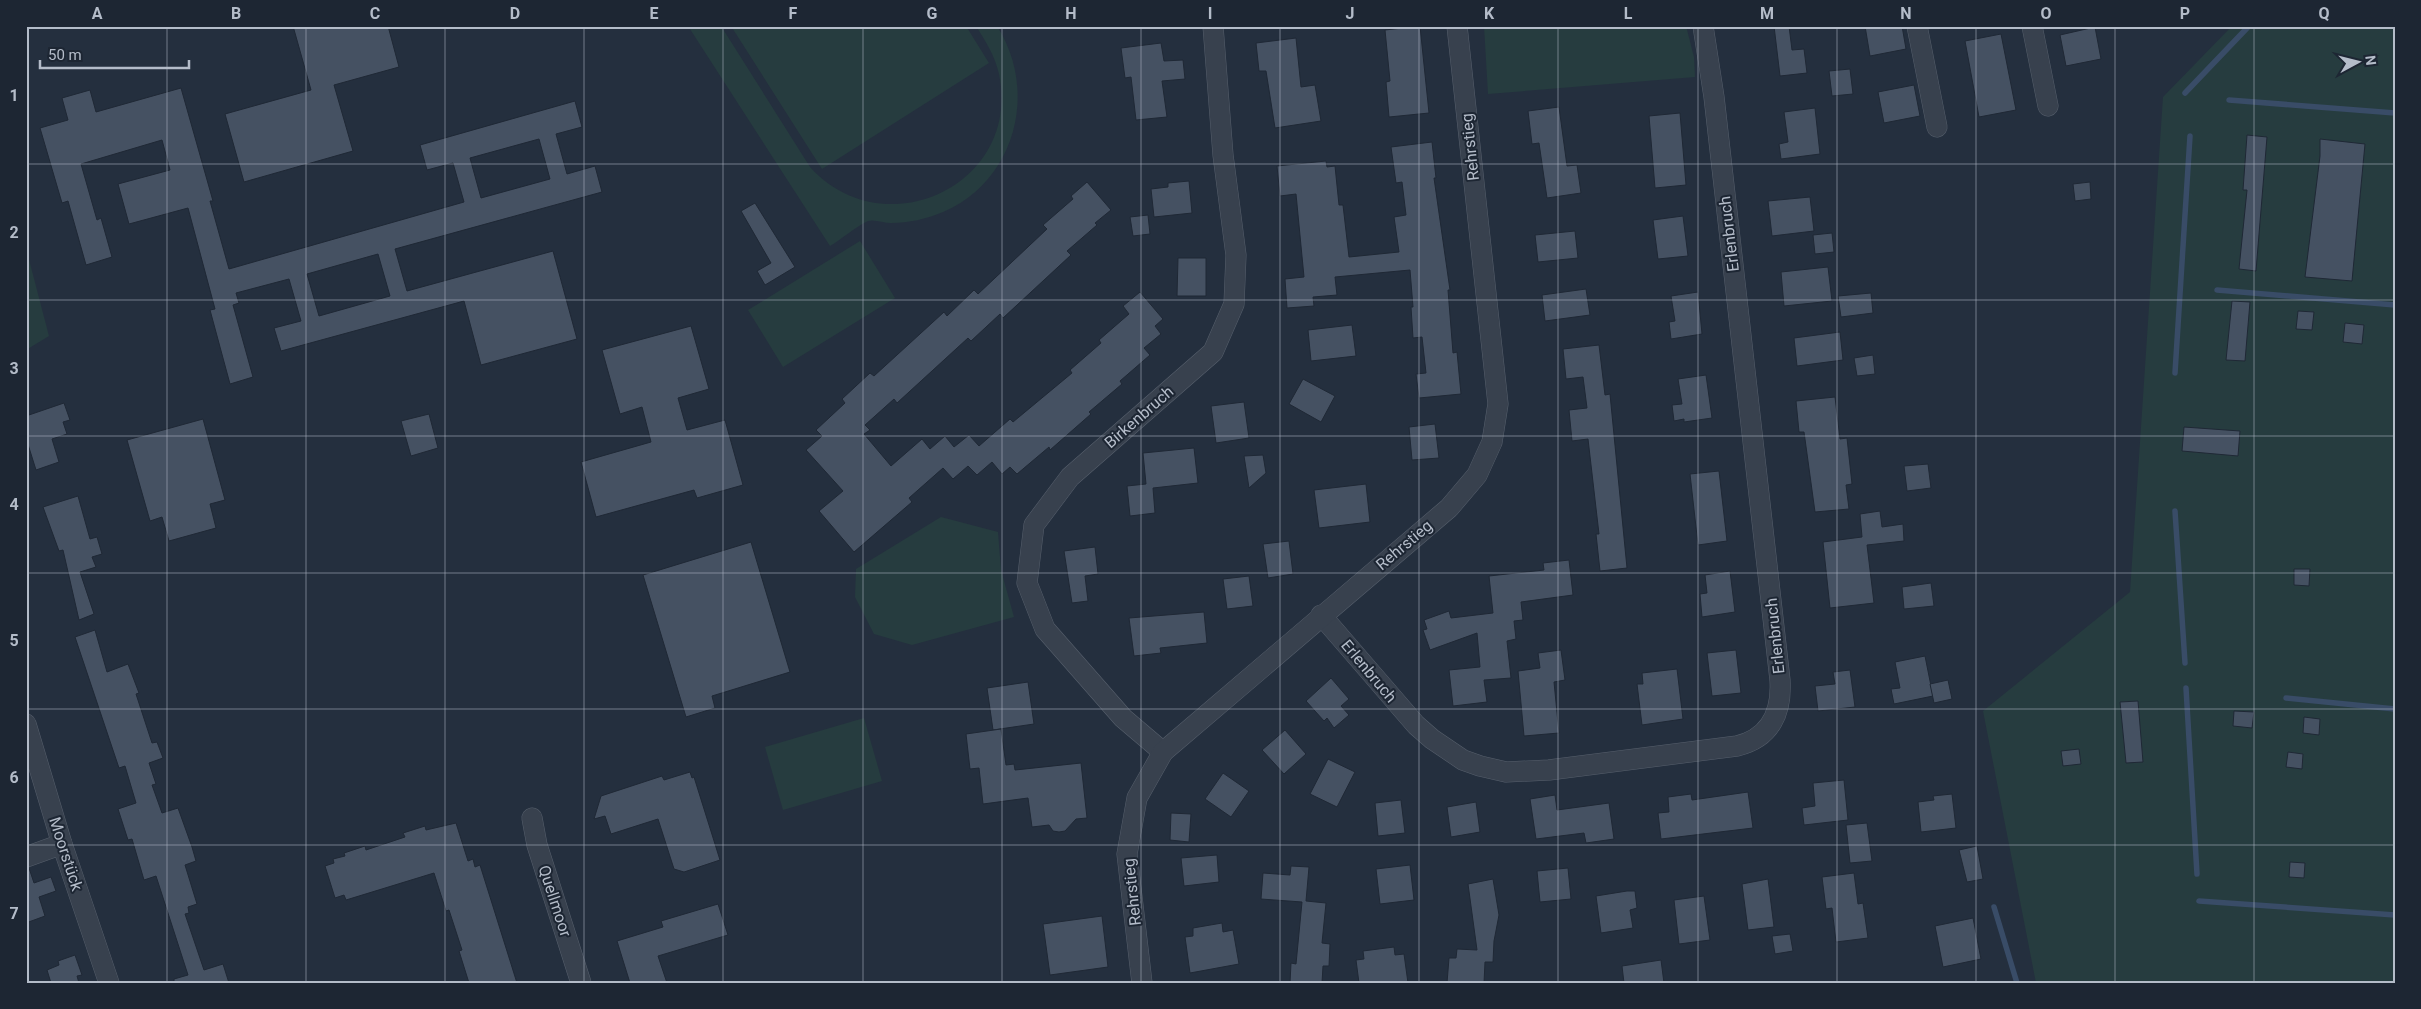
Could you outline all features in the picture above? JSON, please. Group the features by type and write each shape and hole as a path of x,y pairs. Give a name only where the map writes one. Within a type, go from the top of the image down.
{"street":[{"name":"Birkenbruch","path":"1163,752 1123,718 1045,629 1027,583 1034,526 1070,477 1213,352 1234,304 1236,254 1223,155 1213,26"},
{"name":"Rehrstieg","path":"1142,983 1127,854 1137,798 1163,752 1321,615 1449,508 1477,475 1492,442 1498,404 1457,26"},
{"name":"Erlenbruch","path":"1321,615 1416,725 1432,739 1463,760 1495,770 1549,770 1738,746 1754,740 1771,725 1779,705 1780,680 1714,97 1704,26"},
{"path":"1917,26 1937,126"},
{"path":"2032,26 2048,106"},
{"name":"Moorstück","path":"26,724 62,844 109,983"},
{"name":"Quellmoor","path":"532,818 538,845 581,983"},
{"path":"26,857 62,844"}],"green space":[{"path":"688,26 721,26 810,167 840,191 874,203 908,203 941,193 969,174 990,147 1001,113 999,74 993,55 976,26 997,26 1010,52 1016,79 1017,106 1013,132 1003,157 988,179 968,198 943,212 917,220 891,223 868,221 830,246"},
{"path":"731,26 966,26 989,63 822,169"},
{"path":"1484,26 1686,26 1694,57 1695,77 1488,94"},
{"path":"2232,26 2395,26 2395,983 2036,983 1983,711 2130,592 2163,97"},
{"path":"860,241 895,298 783,367 748,310"},
{"path":"26,248 49,336 26,350"},
{"path":"941,517 998,532 1001,570 1014,617 912,645 874,634 855,597 856,569"},
{"path":"864,718 882,781 783,810 765,747"}],"building":[{"path":"293,26 388,26 399,67 334,85 353,151 244,182 225,114 311,90"},
{"path":"1420,26 1429,113 1389,117 1386,82 1390,81 1385,30"},
{"path":"1774,26 1789,26 1792,50 1804,49 1807,73 1780,76"},
{"path":"1865,26 1902,26 1906,49 1870,56"},
{"path":"2095,27 2101,59 2066,66 2060,35"},
{"path":"2001,34 2016,110 1979,117 1965,41"},
{"path":"1296,38 1301,87 1315,85 1321,121 1275,128 1266,71 1259,71 1256,43"},
{"path":"1161,43 1164,61 1183,60 1185,79 1162,81 1167,117 1136,120 1131,77 1125,78 1121,48"},
{"path":"1850,69 1853,94 1832,96 1829,71"},
{"path":"1914,85 1920,116 1884,123 1878,92"},
{"path":"181,88 213,201 210,201 229,269 464,202 453,163 427,170 420,145 575,101 582,127 556,134 567,174 595,166 602,192 395,249 407,291 553,251 577,339 481,365 464,301 281,351 274,328 301,321 289,279 236,293 239,303 233,305 253,377 230,384 210,310 215,309 188,208 129,224 118,184 170,170 162,140 81,164 97,220 101,218 112,257 86,265 68,201 62,203 40,128 68,120 62,98 90,90 96,112","holes":["539,139 550,179 481,198 470,158","378,254 390,296 319,316 307,274"]},
{"path":"1559,107 1567,166 1577,165 1581,193 1547,198 1539,143 1532,144 1528,111"},
{"path":"1815,108 1820,154 1781,159 1779,144 1788,142 1784,112"},
{"path":"1680,113 1686,185 1655,188 1649,116"},
{"path":"2247,135 2267,137 2256,271 2239,269 2247,190 2243,190"},
{"path":"2320,139 2365,144 2352,281 2305,277 2320,156"},
{"path":"1432,142 1436,178 1434,178 1450,290 1448,290 1453,353 1457,352 1461,394 1419,398 1416,374 1426,373 1422,337 1413,338 1410,270 1335,277 1337,295 1313,297 1314,306 1287,308 1285,279 1304,277 1296,194 1280,196 1277,166 1326,161 1327,167 1335,166 1339,205 1343,205 1349,257 1399,252 1394,217 1406,215 1402,182 1396,183 1391,147"},
{"path":"1189,181 1192,213 1154,217 1151,189 1168,187 1168,183"},
{"path":"1087,182 1111,210 1067,251 1071,255 1003,318 1000,314 971,341 968,338 897,403 894,399 865,425 870,430 864,434 891,466 922,439 930,449 945,436 954,447 969,435 979,446 1010,419 1013,422 1072,373 1070,370 1101,343 1099,340 1129,314 1123,306 1140,292 1163,319 1155,326 1161,334 1144,348 1150,355 1120,381 1122,384 1089,412 1091,414 1050,450 1049,447 1017,474 1010,467 1002,474 992,462 977,475 968,466 953,479 943,468 909,498 912,502 854,552 819,511 843,491 806,450 822,436 816,430 845,403 842,399 870,373 874,376 944,312 947,316 974,290 978,294 1047,229 1043,225 1073,199 1071,196"},
{"path":"2090,182 2091,199 2075,201 2073,184"},
{"path":"1810,197 1814,231 1772,236 1768,201"},
{"path":"755,203 795,267 765,285 757,271 771,263 741,211"},
{"path":"1148,215 1150,234 1133,236 1130,217"},
{"path":"1683,216 1688,256 1658,259 1653,220"},
{"path":"1575,231 1578,258 1538,262 1535,235"},
{"path":"1832,233 1834,252 1815,254 1813,235"},
{"path":"1178,258 1206,258 1206,296 1177,296"},
{"path":"1828,267 1832,301 1784,306 1781,272"},
{"path":"1586,289 1590,315 1545,321 1542,295"},
{"path":"1698,292 1702,334 1671,339 1669,322 1675,321 1671,296"},
{"path":"1871,293 1873,313 1841,317 1838,296"},
{"path":"2232,301 2250,302 2245,361 2226,360"},
{"path":"2298,311 2314,312 2312,330 2296,329"},
{"path":"2345,323 2364,325 2362,344 2343,342"},
{"path":"1352,325 1356,356 1311,361 1308,330"},
{"path":"691,326 709,389 678,398 687,430 725,420 743,485 697,498 694,490 596,517 581,462 651,442 642,407 620,414 602,350"},
{"path":"1840,332 1843,360 1797,366 1794,338"},
{"path":"1599,345 1605,395 1610,394 1627,568 1600,571 1596,534 1599,534 1588,439 1572,441 1569,410 1587,408 1583,377 1566,379 1563,349"},
{"path":"1873,355 1875,374 1857,376 1854,358"},
{"path":"1706,375 1712,418 1684,422 1684,419 1674,421 1672,405 1682,404 1678,379"},
{"path":"1303,379 1335,396 1321,422 1289,404"},
{"path":"1835,397 1840,439 1847,438 1852,484 1846,485 1849,509 1815,512 1804,432 1799,432 1796,401"},
{"path":"1244,402 1249,438 1216,443 1211,406"},
{"path":"64,403 70,420 63,422 67,434 52,439 59,462 36,470 26,438 26,416"},
{"path":"429,414 438,448 411,456 401,421"},
{"path":"203,419 225,500 210,504 216,528 169,541 162,517 150,521 127,440"},
{"path":"1435,424 1439,458 1412,460 1409,427"},
{"path":"2184,427 2240,431 2238,456 2182,451"},
{"path":"1194,448 1198,483 1153,488 1155,513 1130,516 1127,486 1146,484 1143,453"},
{"path":"1263,455 1266,473 1249,488 1244,456"},
{"path":"1928,464 1931,488 1907,491 1904,466"},
{"path":"1719,471 1727,541 1698,545 1690,474"},
{"path":"1366,484 1370,522 1319,528 1314,490"},
{"path":"78,496 90,539 97,537 102,554 92,557 96,567 80,572 94,614 79,620 63,550 59,551 43,507"},
{"path":"1880,511 1882,527 1903,524 1904,541 1867,545 1874,603 1830,608 1823,542 1862,537 1860,514"},
{"path":"1289,541 1293,574 1268,578 1263,544"},
{"path":"751,542 790,672 712,696 715,708 686,717 643,575"},
{"path":"1095,547 1098,574 1085,576 1088,601 1072,603 1064,551"},
{"path":"1569,560 1573,595 1521,602 1523,620 1514,621 1516,639 1507,641 1511,678 1484,680 1487,702 1453,706 1449,670 1480,667 1477,633 1430,650 1423,630 1427,629 1424,620 1449,611 1451,618 1493,613 1489,576 1544,570 1543,563"},
{"path":"2294,569 2310,569 2309,586 2294,585"},
{"path":"1730,571 1735,612 1702,617 1700,594 1707,593 1705,575"},
{"path":"1249,576 1253,606 1227,609 1223,579"},
{"path":"1931,583 1934,606 1904,609 1902,587"},
{"path":"1204,612 1207,643 1160,648 1161,653 1134,656 1129,618"},
{"path":"95,630 107,672 128,664 139,693 136,694 152,743 157,742 163,758 149,763 156,784 152,785 162,813 178,808 196,861 185,865 197,904 188,907 189,913 185,914 204,970 223,964 229,983 174,983 174,979 188,975 156,876 144,880 132,839 128,840 118,809 136,803 125,766 119,768 75,637"},
{"path":"1561,650 1565,680 1554,682 1559,733 1524,736 1518,671 1540,668 1538,653"},
{"path":"1736,650 1741,693 1712,696 1707,653"},
{"path":"1925,656 1933,696 1894,704 1891,689 1900,688 1895,662"},
{"path":"1677,669 1683,719 1642,725 1637,684 1643,684 1642,673"},
{"path":"1850,670 1855,707 1818,711 1815,686 1835,684 1833,672"},
{"path":"1331,678 1349,699 1341,706 1349,715 1334,728 1327,718 1324,721 1306,701"},
{"path":"1948,680 1952,699 1934,703 1930,684"},
{"path":"1028,682 1034,724 993,730 987,688"},
{"path":"2138,701 2143,762 2126,763 2120,702"},
{"path":"2234,711 2254,712 2252,728 2233,726"},
{"path":"2304,717 2320,719 2319,735 2303,733"},
{"path":"1001,729 1006,765 1014,764 1015,770 1081,763 1087,818 1076,819 1065,831 1059,832 1053,831 1049,825 1032,827 1028,798 983,804 979,768 970,769 966,734"},
{"path":"1285,730 1306,754 1284,774 1262,750"},
{"path":"2079,749 2081,764 2063,766 2061,751"},
{"path":"2288,752 2303,754 2302,769 2286,767"},
{"path":"1328,759 1355,772 1337,807 1310,794"},
{"path":"690,772 692,778 694,777 720,860 684,872 674,869 658,819 611,834 605,816 594,819 601,796 662,776 664,780"},
{"path":"1223,773 1249,791 1231,817 1205,799"},
{"path":"1844,780 1848,820 1804,825 1802,808 1815,806 1813,783"},
{"path":"1748,792 1753,828 1661,839 1658,813 1669,812 1668,797 1691,794 1692,800"},
{"path":"1952,794 1956,828 1921,832 1918,802 1934,800 1933,796"},
{"path":"1555,795 1557,810 1609,803 1614,839 1586,843 1584,833 1536,839 1530,799"},
{"path":"1401,800 1405,833 1378,836 1375,803"},
{"path":"1476,802 1480,832 1451,837 1447,807"},
{"path":"1171,813 1191,814 1189,842 1170,840"},
{"path":"456,823 468,861 473,859 475,867 480,865 517,983 469,983 459,951 462,950 449,910 446,911 434,873 346,900 344,895 335,898 325,866 334,863 333,859 345,856 344,853 365,846 366,850 405,837 403,833 425,826 426,830"},
{"path":"1867,823 1872,861 1850,863 1846,825"},
{"path":"1977,846 1983,879 1967,882 1959,850"},
{"path":"1217,855 1219,882 1184,886 1181,858"},
{"path":"2290,862 2305,863 2304,878 2289,877"},
{"path":"1410,865 1414,900 1380,904 1376,869"},
{"path":"1291,866 1309,867 1306,901 1326,903 1322,943 1330,944 1329,966 1323,966 1322,983 1290,983 1291,963 1296,964 1302,902 1261,899 1263,873 1290,875"},
{"path":"29,868 34,883 51,877 56,891 39,897 45,916 26,923 26,869"},
{"path":"1568,868 1571,899 1540,902 1537,871"},
{"path":"1854,873 1858,904 1863,903 1868,938 1836,942 1832,908 1826,909 1822,877"},
{"path":"1493,879 1499,915 1494,941 1493,962 1485,962 1484,983 1447,983 1449,958 1456,958 1457,949 1477,950 1468,884"},
{"path":"1768,879 1774,927 1748,930 1742,884"},
{"path":"1635,891 1637,908 1630,910 1633,928 1601,933 1596,896"},
{"path":"1704,896 1710,940 1679,944 1674,900"},
{"path":"718,904 728,935 658,956 667,983 630,983 617,941 663,927 661,921"},
{"path":"1102,916 1108,967 1050,975 1043,924"},
{"path":"1973,918 1981,959 1943,967 1935,926"},
{"path":"1222,923 1223,932 1233,930 1239,964 1190,973 1185,937 1193,936 1193,928"},
{"path":"1790,934 1793,951 1775,954 1772,936"},
{"path":"1394,947 1395,955 1404,954 1408,983 1359,983 1356,960 1364,959 1363,951"},
{"path":"75,955 82,975 77,976 79,983 51,983 47,970 59,965 58,961"},
{"path":"1661,960 1664,983 1624,983 1622,966"}],"waterway":[{"path":"2185,93 2249,26"},
{"path":"2229,100 2395,113"},
{"path":"2175,373 2190,136"},
{"path":"2217,290 2395,305"},
{"path":"2175,511 2185,663"},
{"path":"2186,688 2197,874"},
{"path":"2286,698 2395,709"},
{"path":"2199,901 2395,915"},
{"path":"1994,907 2017,983"}]}
